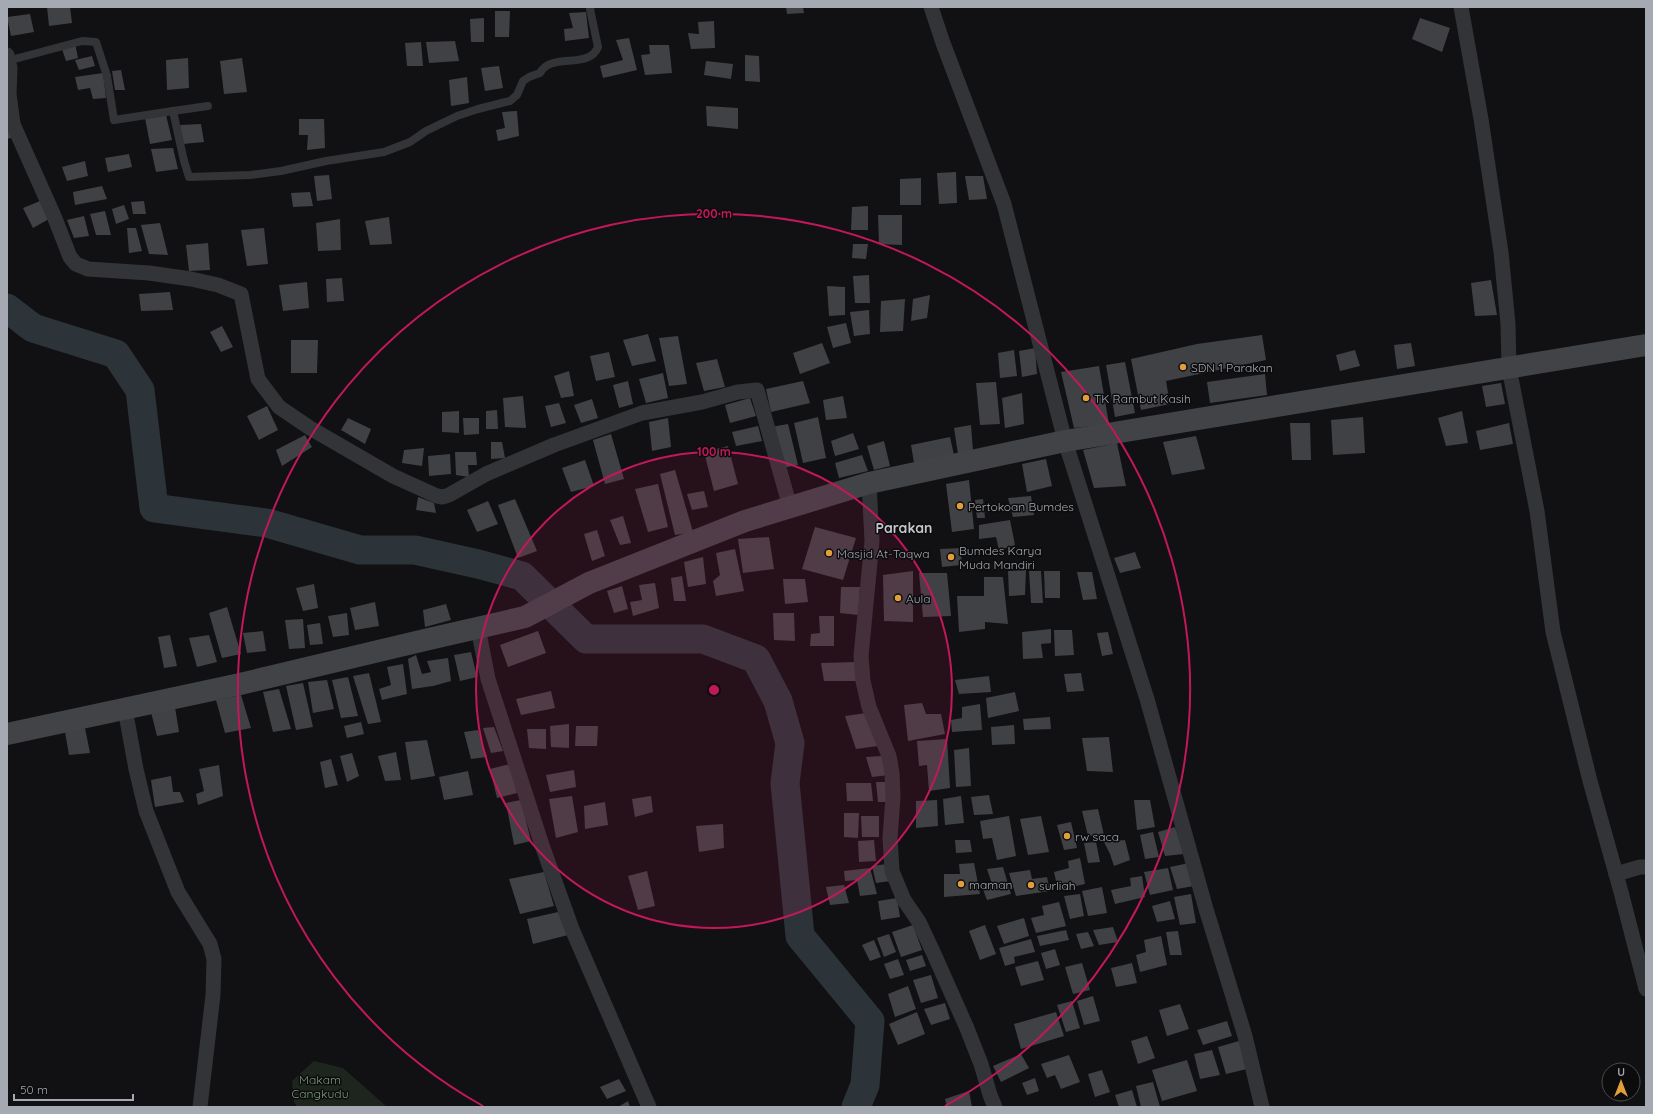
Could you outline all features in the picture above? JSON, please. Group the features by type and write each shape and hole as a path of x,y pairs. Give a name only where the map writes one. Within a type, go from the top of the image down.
{"street":[{"path":"931,7 946,51 1004,204 1065,441 1147,699 1206,909 1245,1036 1262,1107"},
{"path":"1464,8 1501,252 1508,324 1508,368 1538,511 1553,632 1590,781 1646,989"},
{"path":"8,59 10,110 13,124 54,216 70,257 76,264 88,269 149,272 191,279 218,285 241,294 258,379 279,407 310,428 393,476 425,492 442,497 456,492 486,474 554,445 642,413 702,402 738,392 757,390 790,506"},
{"path":"7,734 240,684 525,617 602,577 745,521 869,483 1065,441 1646,345"},
{"path":"869,483 872,541 861,656 863,681 869,707 889,756 892,773 893,797 890,838 892,871 904,900 919,922 966,1026 981,1064 995,1107"},
{"path":"478,628 488,679 543,848 572,929 649,1107"},
{"path":"125,709 136,769 146,811 178,892 210,944 214,959 213,995 200,1107"},
{"path":"1616,874 1640,867 1646,867"}],"lane":[{"path":"173,111 189,177 250,175 281,171 326,161 384,152 410,142 426,131 457,116 510,101 517,95 523,81 540,73 542,68 547,64 573,61 596,52 598,47 590,9 591,7"},
{"path":"8,59 82,41 96,42 99,46 107,76 114,120 208,106"}],"green space":[{"name":"Makam Cangkudu","path":"314,1061 343,1068 387,1107 297,1107 294,1102 292,1081"}],"building":[{"path":"47,7 70,7 72,23 49,26"},
{"path":"786,7 803,7 804,13 787,14"},
{"path":"495,11 510,11 509,37 495,37"},
{"path":"586,12 589,38 565,41 564,29 573,28 569,13"},
{"path":"30,14 34,32 11,36 7,17"},
{"path":"484,18 484,42 471,42 470,19"},
{"path":"1420,18 1450,28 1442,52 1412,39"},
{"path":"714,21 715,48 691,49 688,33 699,34 698,22"},
{"path":"629,38 637,70 603,78 600,66 623,60 616,40"},
{"path":"455,41 459,61 429,63 426,42"},
{"path":"421,42 423,66 407,66 405,43"},
{"path":"75,43 78,58 66,61 61,46"},
{"path":"649,45 669,45 672,73 645,75 641,55 650,54"},
{"path":"745,55 759,56 760,82 745,81"},
{"path":"92,56 95,66 79,70 75,60"},
{"path":"188,58 189,88 167,90 166,60"},
{"path":"242,58 247,92 224,94 220,61"},
{"path":"706,61 733,64 731,79 704,75"},
{"path":"499,66 503,88 485,91 481,68"},
{"path":"121,70 125,90 115,90 112,71"},
{"path":"103,73 106,98 93,99 90,88 78,90 75,77"},
{"path":"467,77 469,103 451,106 449,80"},
{"path":"706,106 738,108 738,129 707,126"},
{"path":"517,111 519,136 498,141 496,130 505,128 502,112"},
{"path":"166,115 172,140 150,144 145,118"},
{"path":"7,117 14,137 7,139"},
{"path":"299,119 324,119 325,148 307,150 308,135 299,135"},
{"path":"201,124 204,142 183,144 180,125"},
{"path":"173,148 178,169 156,172 151,149"},
{"path":"129,154 132,167 108,172 105,158"},
{"path":"85,161 88,176 67,181 62,167"},
{"path":"956,172 957,203 939,204 937,173"},
{"path":"329,175 332,199 317,201 314,176"},
{"path":"965,176 983,176 987,199 969,200"},
{"path":"921,178 921,205 900,205 900,179"},
{"path":"102,186 107,199 75,205 73,192"},
{"path":"310,192 313,206 293,207 291,193"},
{"path":"40,201 49,219 33,228 23,208"},
{"path":"144,201 146,214 133,214 131,202"},
{"path":"124,205 129,219 116,224 112,209"},
{"path":"868,206 868,230 851,230 852,207"},
{"path":"105,211 111,235 96,235 90,214"},
{"path":"878,215 902,215 902,245 879,244"},
{"path":"84,216 89,236 74,238 67,220"},
{"path":"389,217 392,244 370,245 365,221"},
{"path":"340,219 341,250 318,251 316,223"},
{"path":"160,223 168,255 149,254 141,225"},
{"path":"127,228 136,228 142,251 129,253"},
{"path":"264,228 268,264 247,266 241,230"},
{"path":"208,243 210,270 189,271 186,245"},
{"path":"853,244 868,244 866,259 852,258"},
{"path":"869,275 870,303 855,303 853,276"},
{"path":"342,278 344,301 327,302 326,279"},
{"path":"1491,280 1497,315 1475,316 1471,283"},
{"path":"307,282 309,308 283,311 279,285"},
{"path":"827,286 845,287 845,315 829,316"},
{"path":"170,292 173,310 141,311 139,294"},
{"path":"930,295 927,318 911,321 913,299"},
{"path":"905,299 903,331 880,332 881,301"},
{"path":"869,310 870,334 854,336 850,312"},
{"path":"846,323 851,343 833,348 827,327"},
{"path":"222,326 233,347 221,352 210,332"},
{"path":"648,334 656,361 632,366 623,340"},
{"name":"SDN 1 Parakan","path":"1262,335 1266,360 1166,381 1170,404 1141,410 1131,359 1197,344"},
{"path":"678,336 687,384 669,386 659,338"},
{"path":"291,340 318,340 317,373 291,373"},
{"path":"822,343 830,363 800,374 793,353"},
{"path":"1411,343 1415,366 1397,369 1394,345"},
{"path":"1035,348 1037,374 1022,377 1019,351"},
{"path":"1014,350 1017,376 1000,378 998,353"},
{"path":"1355,350 1360,366 1340,371 1336,355"},
{"path":"609,352 615,377 596,381 590,356"},
{"path":"717,359 725,387 704,391 696,363"},
{"path":"1125,362 1135,413 1115,417 1106,365"},
{"name":"TK Rambut Kasih","path":"1099,366 1109,424 1074,428 1061,372"},
{"path":"569,371 574,396 561,398 554,376"},
{"path":"663,373 668,398 646,403 639,379"},
{"path":"1265,374 1267,395 1210,403 1207,382"},
{"path":"628,381 633,404 619,408 613,385"},
{"path":"803,381 810,403 771,412 766,389"},
{"path":"996,382 1000,424 980,425 976,383"},
{"path":"1501,383 1505,404 1486,407 1482,386"},
{"path":"1022,393 1024,424 1005,428 1002,398"},
{"path":"523,396 526,428 505,427 503,398"},
{"path":"843,396 847,418 826,420 823,400"},
{"path":"750,398 756,416 730,423 725,405"},
{"path":"592,399 598,418 581,423 574,405"},
{"path":"559,403 566,423 551,427 545,406"},
{"path":"267,406 278,430 259,440 247,416"},
{"path":"497,410 498,429 486,429 486,411"},
{"path":"459,411 459,433 442,432 442,412"},
{"path":"1462,411 1468,443 1446,446 1438,418"},
{"path":"818,417 826,458 803,463 794,423"},
{"path":"1363,417 1365,453 1333,455 1331,420"},
{"path":"348,418 371,429 365,444 341,430"},
{"path":"463,418 479,418 479,434 464,435"},
{"path":"668,418 671,447 652,451 649,422"},
{"path":"1290,423 1310,423 1311,460 1292,460"},
{"path":"1509,423 1513,444 1480,450 1476,431"},
{"path":"788,424 798,465 782,468 771,427"},
{"path":"971,425 973,451 958,454 954,428"},
{"path":"758,426 762,441 736,446 732,432"},
{"path":"853,433 859,449 835,456 831,441"},
{"path":"611,434 624,479 605,484 593,440"},
{"path":"305,435 312,447 282,466 276,450"},
{"path":"1196,436 1205,469 1172,475 1163,442"},
{"path":"950,437 954,455 914,463 911,445"},
{"path":"884,441 890,466 874,470 867,446"},
{"path":"491,442 502,442 505,458 491,459"},
{"path":"1117,443 1126,486 1094,488 1083,450"},
{"path":"728,446 738,484 714,491 704,452"},
{"path":"424,448 422,466 402,463 404,450"},
{"path":"455,452 476,452 477,465 468,465 469,477 456,475"},
{"path":"450,454 451,474 429,476 428,456"},
{"path":"862,455 868,471 839,478 835,463"},
{"path":"1046,459 1052,486 1027,492 1022,464"},
{"path":"585,460 594,486 571,492 562,468"},
{"path":"675,470 693,532 675,535 660,474"},
{"name":"Pertokoan Bumdes","path":"969,480 974,529 952,532 946,484"},
{"path":"658,484 668,527 648,532 635,489"},
{"path":"704,491 708,507 692,510 687,494"},
{"path":"1031,496 1034,515 1013,517 1008,498"},
{"path":"418,497 434,503 436,513 416,510"},
{"path":"515,499 537,551 518,558 498,505"},
{"path":"983,499 985,518 977,518 975,500"},
{"path":"488,501 498,524 477,532 467,510"},
{"path":"623,516 631,543 620,545 610,520"},
{"path":"1010,520 1015,545 999,550 996,537 979,539 979,525"},
{"name":"Masjid At-Taqwa","path":"815,527 856,538 843,580 802,569"},
{"path":"597,530 605,556 592,561 584,534"},
{"path":"769,537 774,569 743,573 738,539"},
{"name":"Bumdes Karya Muda Mandiri","path":"962,548 961,565 942,567 940,549"},
{"path":"735,549 744,591 716,596 713,581 720,575 716,553"},
{"path":"1135,552 1141,568 1120,573 1114,558"},
{"path":"703,557 706,584 688,587 684,562"},
{"path":"1026,570 1025,595 1009,596 1008,571"},
{"name":"Aula","path":"913,571 913,622 884,621 883,575"},
{"path":"1029,571 1041,571 1043,603 1031,603"},
{"path":"1044,571 1060,571 1060,598 1045,598"},
{"path":"1077,572 1092,572 1097,599 1083,600"},
{"path":"919,573 947,573 951,616 923,617"},
{"path":"682,576 686,601 674,601 671,578"},
{"path":"984,577 1003,577 1008,624 985,622 985,629 959,632 957,596 984,596"},
{"path":"783,579 805,579 808,602 785,604"},
{"path":"655,583 659,608 633,616 630,602 642,600 639,585"},
{"path":"314,584 318,608 303,611 296,588"},
{"path":"622,586 628,609 614,613 607,591"},
{"path":"841,587 860,587 858,615 840,613"},
{"path":"375,602 379,626 355,630 350,608"},
{"path":"446,604 451,620 425,627 423,610"},
{"path":"227,607 241,654 222,658 209,613"},
{"path":"347,613 349,635 333,637 328,616"},
{"path":"773,613 794,613 795,641 774,640"},
{"path":"819,616 834,616 834,646 810,646 811,634 820,633"},
{"path":"303,619 305,648 289,649 285,620"},
{"path":"320,623 323,644 310,645 307,625"},
{"path":"1051,629 1051,643 1041,644 1043,658 1023,659 1022,632"},
{"path":"1054,630 1072,630 1074,655 1055,656"},
{"path":"263,631 266,651 247,653 243,633"},
{"path":"538,631 546,653 508,667 500,645"},
{"path":"1108,632 1113,654 1102,656 1097,633"},
{"path":"170,635 177,666 164,668 158,637"},
{"path":"209,635 217,662 197,667 189,638"},
{"path":"471,652 477,677 460,681 454,655"},
{"path":"416,655 422,674 431,672 427,661 448,658 451,681 433,686 412,689 408,659"},
{"path":"856,662 858,681 824,681 821,663"},
{"path":"403,664 407,694 382,700 379,689 391,685 387,667"},
{"path":"369,673 381,722 368,724 353,676"},
{"path":"1081,673 1084,691 1067,692 1064,674"},
{"path":"989,676 991,692 959,694 955,680"},
{"path":"348,677 358,716 341,718 332,680"},
{"path":"327,680 334,709 313,713 308,682"},
{"path":"303,683 313,727 296,730 286,686"},
{"path":"279,689 291,729 273,732 263,692"},
{"path":"551,691 555,708 521,715 516,699"},
{"path":"1015,692 1019,711 988,718 986,698"},
{"path":"241,695 251,728 225,733 216,700"},
{"path":"922,703 926,714 941,714 945,734 908,741 904,705"},
{"path":"980,704 982,730 952,732 951,720 962,718 962,707"},
{"path":"175,707 179,732 157,736 151,712"},
{"path":"866,713 878,746 856,749 845,716"},
{"path":"1050,717 1051,729 1024,730 1023,719"},
{"path":"361,722 364,734 347,738 344,726"},
{"path":"569,724 569,748 551,747 550,726"},
{"path":"1014,725 1015,744 992,745 991,727"},
{"path":"576,726 598,726 597,746 575,746"},
{"path":"494,727 503,751 491,753 483,728"},
{"path":"85,728 90,753 69,755 65,732"},
{"path":"527,729 546,729 546,749 529,748"},
{"path":"478,730 487,757 471,759 464,732"},
{"path":"1109,737 1113,772 1087,771 1082,738"},
{"path":"947,739 950,788 929,791 927,765 919,766 917,741"},
{"path":"427,740 435,776 411,780 405,742"},
{"path":"969,748 971,786 956,787 954,750"},
{"path":"396,752 401,780 385,781 378,756"},
{"path":"352,753 359,776 347,782 340,756"},
{"path":"882,756 889,775 872,777 866,757"},
{"path":"331,759 338,785 325,788 320,762"},
{"path":"510,764 517,793 497,798 490,769"},
{"path":"219,765 223,796 198,805 196,794 204,791 199,769"},
{"path":"574,770 576,787 550,792 546,775"},
{"path":"468,771 473,795 444,800 439,777"},
{"path":"171,776 173,792 180,792 184,802 155,807 151,780"},
{"path":"876,782 887,782 889,802 878,802"},
{"path":"846,783 871,783 873,801 847,801"},
{"path":"989,795 993,814 974,815 971,797"},
{"path":"572,796 578,832 556,838 549,799"},
{"path":"651,796 653,812 635,817 632,799"},
{"path":"961,796 964,823 945,825 943,799"},
{"path":"521,800 531,841 514,845 506,803"},
{"path":"937,800 938,826 916,828 916,801"},
{"path":"1134,800 1150,800 1155,827 1137,830"},
{"path":"605,802 608,825 585,829 584,806"},
{"path":"1098,809 1104,835 1088,836 1082,811"},
{"path":"844,813 859,813 858,838 844,837"},
{"path":"861,816 879,816 879,837 862,837"},
{"path":"1009,816 1016,856 997,860 992,838 983,839 980,821"},
{"path":"1041,816 1049,852 1028,855 1020,819"},
{"name":"rw saca","path":"1071,822 1077,848 1064,850 1057,825"},
{"path":"723,824 724,848 699,852 696,826"},
{"path":"1175,827 1184,854 1165,856 1158,832"},
{"path":"1153,832 1159,857 1145,859 1140,835"},
{"path":"874,840 876,861 859,862 858,841"},
{"path":"955,840 970,840 972,852 956,853"},
{"path":"1125,840 1130,860 1114,866 1104,842"},
{"path":"1096,842 1100,862 1088,863 1084,843"},
{"path":"1080,858 1085,884 1058,890 1054,872 1069,868 1068,861"},
{"name":"maman","path":"974,863 980,894 944,897 944,874 960,874 959,864"},
{"path":"1189,863 1194,886 1177,889 1170,867"},
{"path":"887,864 891,881 876,883 872,866"},
{"path":"1003,867 1011,894 987,900 982,887 992,884 987,869"},
{"path":"870,868 877,894 860,896 857,880 845,881 844,871"},
{"path":"1168,868 1173,890 1150,895 1144,872"},
{"name":"surliah","path":"1030,870 1032,879 1047,877 1050,891 1016,896 1009,873"},
{"path":"647,871 655,906 638,910 628,876"},
{"path":"544,872 554,906 520,914 509,879"},
{"path":"1142,876 1145,897 1115,904 1111,890 1131,886 1130,878"},
{"path":"844,885 849,903 830,905 826,887"},
{"path":"1102,887 1107,913 1088,916 1082,891"},
{"path":"1080,894 1084,916 1070,919 1064,896"},
{"path":"1191,894 1196,923 1180,925 1174,897"},
{"path":"897,898 900,917 881,920 878,901"},
{"path":"1170,901 1175,919 1157,922 1152,906"},
{"path":"1059,902 1066,926 1036,933 1031,918 1044,915 1042,906"},
{"path":"558,912 568,935 533,944 527,919"},
{"path":"1024,918 1029,936 1004,944 997,926"},
{"path":"913,925 922,950 901,957 892,932"},
{"path":"985,925 996,954 980,960 969,931"},
{"path":"1113,927 1118,942 1099,945 1093,930"},
{"path":"1066,930 1069,940 1040,946 1037,936"},
{"path":"1178,931 1182,955 1170,955 1166,932"},
{"path":"1088,932 1094,946 1081,949 1076,934"},
{"path":"889,934 896,952 884,957 877,938"},
{"path":"1161,936 1167,965 1140,972 1136,955 1146,952 1144,940"},
{"path":"1031,939 1035,952 1014,957 1015,963 1005,966 999,948"},
{"path":"874,940 881,957 870,961 862,945"},
{"path":"1055,949 1060,965 1046,969 1041,953"},
{"path":"922,955 926,966 910,971 906,960"},
{"path":"898,959 904,975 890,979 884,964"},
{"path":"1038,961 1044,980 1021,986 1015,967"},
{"path":"1082,963 1090,990 1073,994 1065,967"},
{"path":"1132,963 1137,983 1116,987 1111,968"},
{"path":"931,975 938,998 921,1003 913,980"},
{"path":"908,986 916,1009 895,1017 888,994"},
{"path":"1093,996 1100,1021 1084,1025 1077,1001"},
{"path":"1072,1001 1080,1028 1066,1032 1057,1005"},
{"path":"945,1003 950,1019 931,1025 924,1009"},
{"path":"1180,1004 1189,1029 1167,1036 1159,1010"},
{"path":"917,1012 925,1034 898,1045 889,1024"},
{"path":"1056,1012 1064,1036 1021,1049 1014,1024"},
{"path":"1227,1021 1232,1036 1203,1045 1197,1030"},
{"path":"1147,1036 1155,1058 1138,1064 1131,1041"},
{"path":"1239,1041 1247,1069 1226,1074 1218,1047"},
{"path":"1212,1050 1220,1075 1200,1079 1194,1054"},
{"path":"1021,1054 1029,1068 1001,1082 993,1066"},
{"path":"1069,1055 1080,1082 1061,1089 1055,1075 1047,1078 1041,1064"},
{"path":"1187,1060 1197,1091 1162,1101 1152,1070"},
{"path":"1102,1070 1110,1092 1095,1097 1088,1074"},
{"path":"1035,1078 1039,1091 1027,1095 1022,1083"},
{"path":"619,1079 626,1091 607,1099 600,1087"},
{"path":"1153,1082 1160,1107 1141,1107 1136,1086"},
{"path":"1132,1090 1137,1107 1119,1107 1115,1095"},
{"path":"969,1091 972,1107 947,1107 945,1099"},
{"path":"628,1101 630,1107 618,1107"}],"waterway":[{"path":"7,308 33,328 116,354 140,390 154,508 267,523 360,550 415,550 478,564 522,576 586,639 703,639 756,659 778,701 790,743 785,783 800,936 870,1021 865,1085 856,1107"}],"place":[{"name":"SDN 1 Parakan","path":"1183,367"},
{"name":"TK Rambut Kasih","path":"1086,398"},
{"name":"Pertokoan Bumdes","path":"960,506"},
{"name":"Masjid At-Taqwa","path":"829,553"},
{"name":"Bumdes Karya Muda Mandiri","path":"951,557"},
{"name":"Aula","path":"898,598"},
{"name":"rw saca","path":"1067,836"},
{"name":"maman","path":"961,884"},
{"name":"surliah","path":"1031,885"}],"district":[{"name":"Parakan","path":"904,528"}]}
